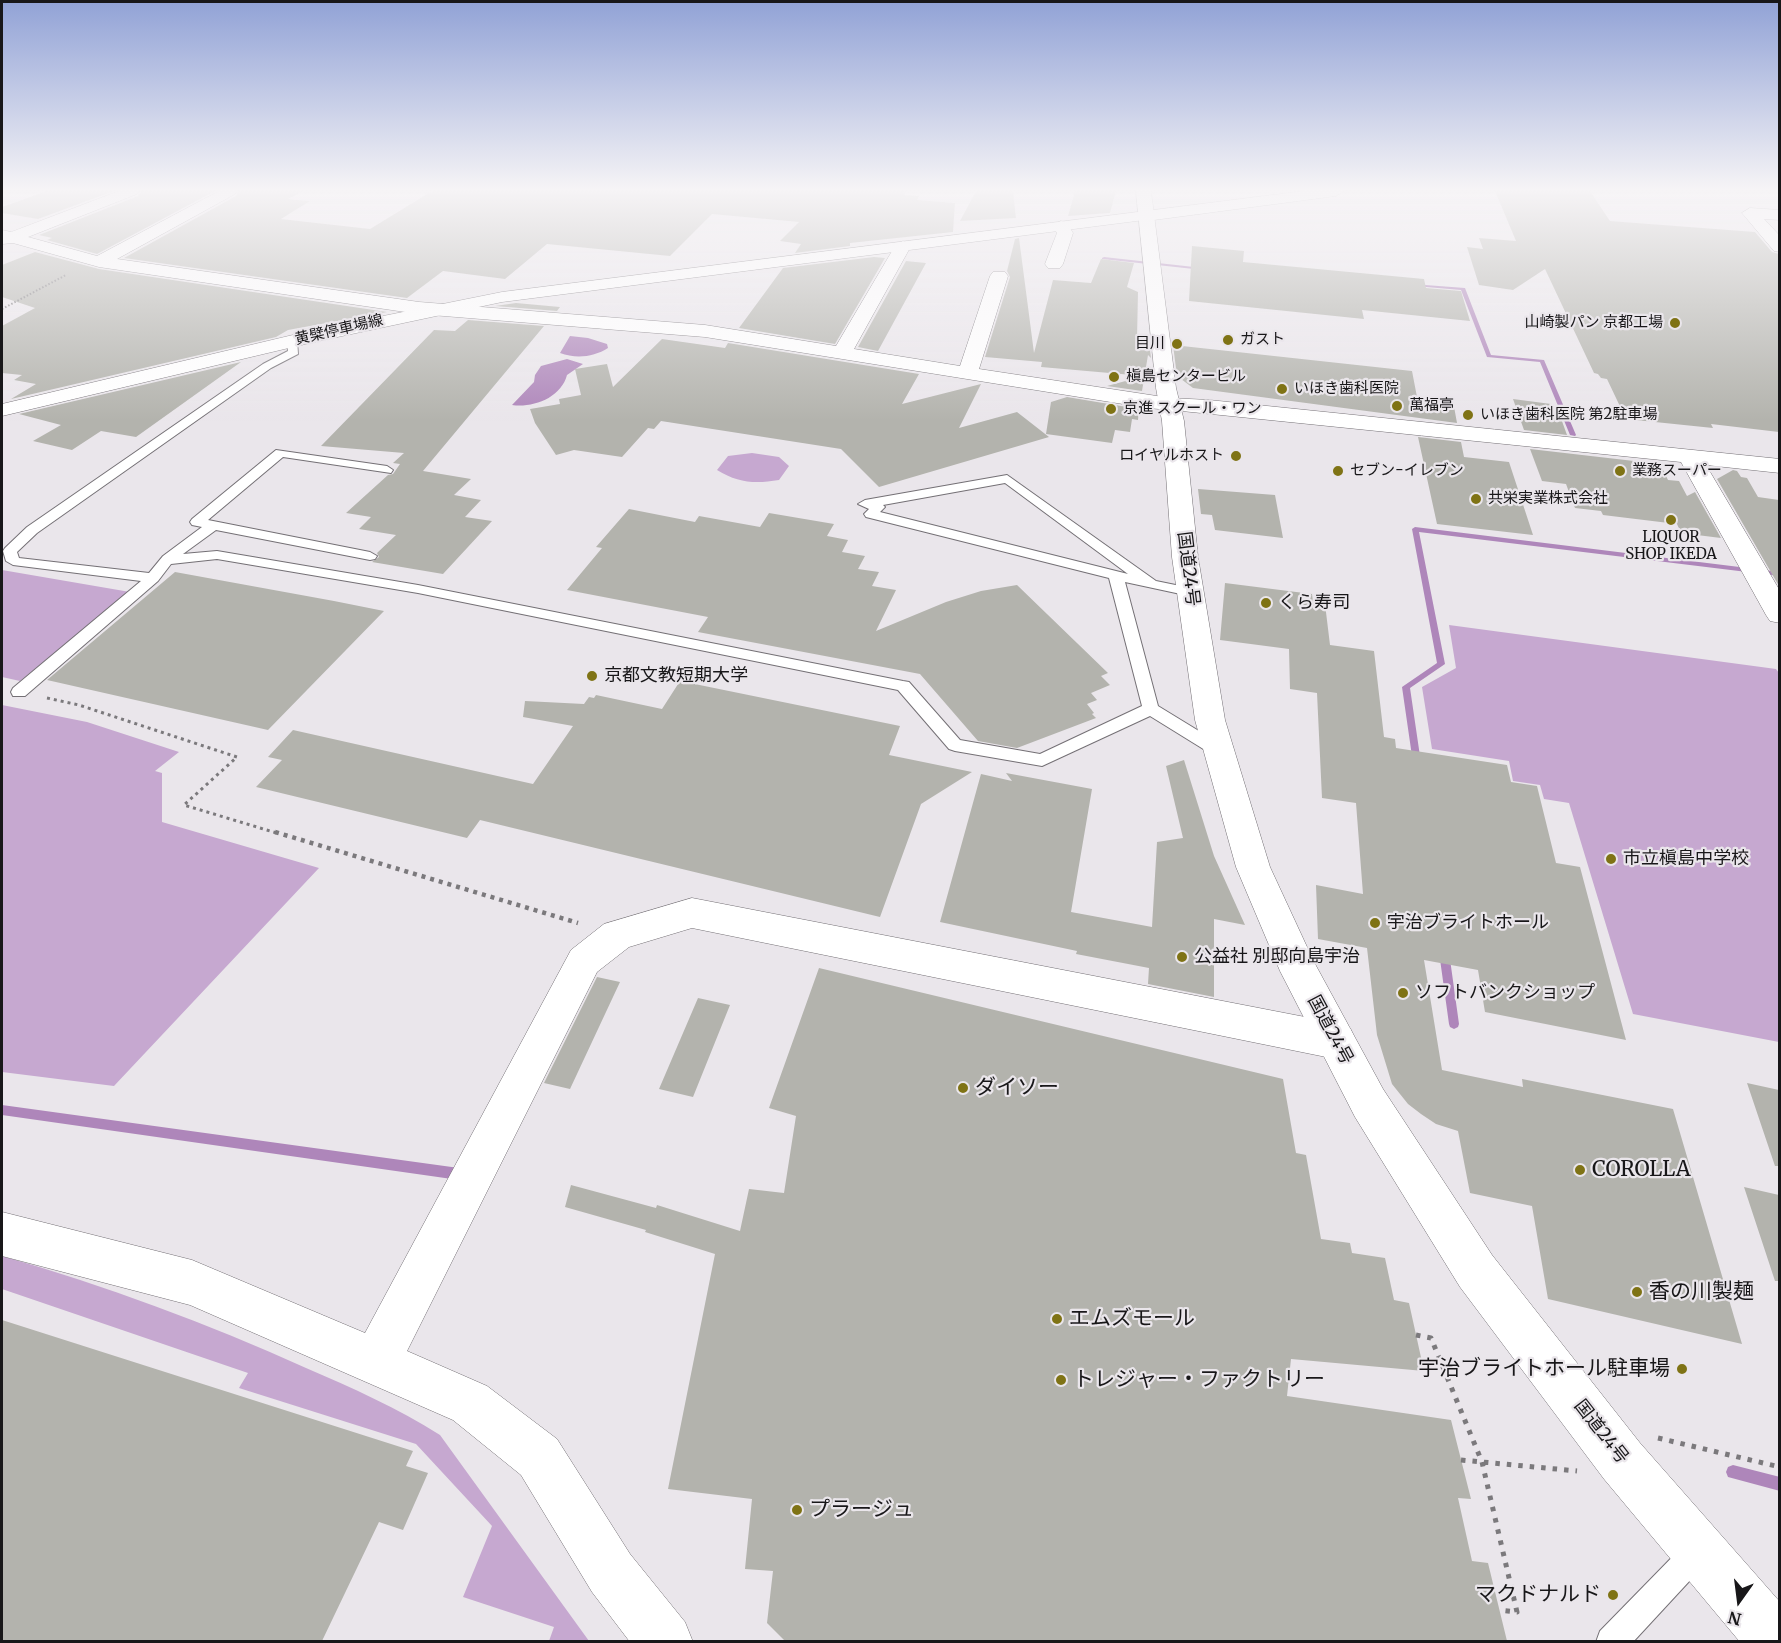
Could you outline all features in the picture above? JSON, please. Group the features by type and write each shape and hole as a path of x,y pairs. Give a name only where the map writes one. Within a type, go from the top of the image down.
{"main road":[{"path":"144,268 438,309 705,331 1148,402 1779,466"},
{"name":"黄檗停車場線","path":"2,410 292,340 438,309 582,286 729,268"},
{"path":"842,353 891,268"},
{"name":"国道24号","path":"1152,268 1166,388 1170,404 1190,592 1210,720 1253,867 1299,971 1369,1103 1476,1271 1622,1461 1777,1641"},
{"path":"968,373 999,276"},
{"path":"1689,456 1762,577 1779,615"},
{"path":"376,1362 584,961 616,935 692,913 1336,1041"},
{"path":"2,1234 192,1283 470,1402 538,1457 611,1573 665,1641"}],"lane":[{"path":"153,578 13,561 10,551 32,530 267,366 294,352 292,340"},
{"path":"370,556 197,522 280,453 387,470"},
{"path":"1152,585 1006,479 865,504 878,507 871,514 1152,585 1190,592"},
{"path":"19,692 153,578 167,560 213,525"},
{"path":"167,560 217,555 396,585 903,686 955,745 1042,760 1151,709"},
{"path":"1116,576 1151,709 1219,751"},
{"path":"1611,1641 1699,1551"}],"path":[{"path":"2,309 83,268"},
{"path":"19,692 79,705 237,757 184,805 616,935"},
{"path":"1416,1335 1431,1338 1482,1462 1516,1612 1499,1610"},
{"path":"1653,1437 1779,1467"},
{"path":"1461,1460 1590,1472"}],"shaded area":[{"path":"570,336 588,338 607,344 608,348 585,356 560,353"},
{"path":"567,359 583,364 567,375 559,390 537,403 512,405 534,382 535,375 541,366"},
{"path":"752,453 779,457 789,466 779,480 762,482 740,480 717,470 728,456"},
{"path":"2,570 130,592 20,681 2,677"},
{"path":"1449,625 1776,669 1779,673 1779,1042 1633,1014 1569,803 1544,799 1540,785 1513,781 1509,761 1432,749 1422,687 1456,668"},
{"path":"2,705 87,722 179,752 155,771 162,773 162,822 319,868 114,1086 2,1072"},
{"path":"2,1256 118,1293 231,1336 374,1399 440,1435 589,1641 549,1641 554,1627 463,1597 492,1526 416,1444 239,1388 248,1373 2,1289"}],"building":[{"path":"2,268 94,268 387,312 288,330 276,337 11,399 36,384 14,380 22,375 2,373 2,326 35,308 2,297"},
{"path":"192,268 519,268 505,279 443,271 407,298"},
{"path":"783,268 879,268 835,344 739,328"},
{"path":"902,268 923,268 878,351 858,347"},
{"path":"1008,268 1023,268 1034,353 1053,280 1091,283 1097,268 1133,268 1127,287 1138,292 1137,339 1149,342 1151,358 1148,355 1142,391 1107,386 1144,376 1041,367 1042,362 985,357 1010,277"},
{"path":"1191,268 1303,268 1424,279 1426,288 1461,291 1470,321 1362,310 1364,319 1189,301"},
{"name":"山崎製パン 京都工場","path":"1474,268 1779,268 1779,432 1711,424 1713,428 1626,419 1607,379 1594,373 1545,269 1513,290 1479,285"},
{"path":"516,303 560,307 557,311 495,306"},
{"path":"468,320 544,326 423,471 471,479 454,495 481,500 465,517 492,521 443,574 372,562 379,557 377,553 396,535 359,529 371,517 346,513 388,475 393,474 400,464 393,463 404,453 321,446 434,330 455,331"},
{"path":"662,339 725,348 728,343 919,374 902,404 981,384 959,428 1017,412 1049,437 879,487 841,449 661,421 654,429 648,428 622,457 574,450 556,455 535,423 530,409 560,404 559,399 581,395 575,369 607,364 613,387"},
{"path":"1173,345 1412,371 1417,397 1453,401 1457,423 1193,388 1177,376"},
{"path":"241,362 136,437 101,431 72,450 33,441 61,425 19,414"},
{"path":"1067,397 1139,409 1138,420 1132,419 1130,432 1115,430 1112,443 1046,434 1051,402"},
{"path":"1513,399 1551,404 1554,413 1559,413 1567,435 1524,430"},
{"name":"共栄実業株式会社","path":"1418,437 1461,442 1464,457 1509,462 1533,535 1437,524"},
{"path":"1530,449 1660,464 1668,480 1679,481 1687,496 1695,492 1721,538 1681,533 1677,524 1603,515 1601,511 1575,508 1566,484 1542,481"},
{"path":"1733,470 1737,471 1741,477 1747,478 1758,497 1779,500 1779,586 1717,479"},
{"name":"ロイヤルホスト","path":"1198,489 1275,495 1283,538 1215,530 1212,515 1201,514"},
{"path":"629,509 695,522 699,516 760,527 769,513 834,524 827,536 848,540 842,552 865,556 858,569 879,572 872,586 896,590 876,631 946,602 981,591 1017,585 1108,673 1101,676 1110,685 1091,693 1097,700 1087,704 1096,718 1017,748 978,741 920,674 698,632 708,617 567,590 602,548 596,547"},
{"path":"175,572 384,611 268,730 47,680"},
{"path":"1225,583 1312,594 1313,602 1325,604 1330,645 1374,651 1384,737 1395,739 1396,748 1507,765 1511,782 1537,786 1556,863 1580,867 1626,1040 1485,1012 1478,970 1424,960 1442,1070 1523,1087 1522,1079 1673,1109 1742,1344 1548,1299 1532,1206 1470,1193 1458,1131 1436,1124 1421,1114 1408,1104 1392,1084 1377,1035 1367,948 1318,939 1316,885 1363,894 1356,803 1322,798 1317,693 1290,689 1289,649 1220,640"},
{"path":"680,681 900,726 889,755 972,772 921,804 880,917 480,820 467,838 256,787 282,760 268,757 293,730 533,784 573,726 523,717 525,701 584,704 589,697 594,698 596,695 662,709"},
{"path":"1184,760 1214,856 1245,925 1214,919 1214,997 1148,984 1149,968 1076,954 1077,951 940,922 981,774 1012,781 1006,773 1092,789 1071,912 1152,927 1157,842 1183,838 1166,766"},
{"name":"エムズモール","path":"819,968 1283,1079 1296,1153 1306,1155 1321,1239 1350,1243 1352,1253 1385,1258 1394,1300 1409,1303 1424,1371 1291,1359 1287,1396 1451,1420 1471,1499 1458,1498 1472,1561 1488,1563 1507,1641 785,1641 767,1623 773,1571 745,1569 752,1499 668,1489 715,1254 645,1232 646,1230 565,1207 571,1185 656,1208 657,1205 740,1231 749,1189 784,1193 796,1116 769,1108"},
{"path":"597,977 620,982 570,1089 544,1083"},
{"path":"698,998 730,1005 693,1097 659,1089"},
{"path":"1747,1083 1779,1090 1779,1166 1775,1166"},
{"path":"1744,1187 1779,1195 1779,1281 1775,1281"},
{"path":"2,1320 413,1451 406,1466 428,1473 403,1530 379,1522 322,1641 2,1641"}],"waterway":[{"path":"1191,268 1203,269"},
{"path":"1414,285 1463,289 1489,356 1542,361 1573,435"},
{"path":"1417,763 1406,687 1441,664 1415,529 1780,574"},
{"path":"1444,952 1454,1024"},
{"path":"2,1110 459,1174"},
{"path":"1733,1472 1780,1484"}],"place":[{"name":"山崎製パン 京都工場","path":"1675,323"},
{"name":"ガスト","path":"1228,340"},
{"name":"目川","path":"1177,344"},
{"name":"槇島センタービル","path":"1114,377"},
{"name":"いほき歯科医院","path":"1282,389"},
{"name":"萬福亭","path":"1397,406"},
{"name":"京進 スクール・ワン","path":"1111,409"},
{"name":"いほき歯科医院 第2駐車場","path":"1468,415"},
{"name":"ロイヤルホスト","path":"1236,456"},
{"name":"セブン-イレブン","path":"1338,471"},
{"name":"業務スーパー","path":"1620,471"},
{"name":"共栄実業株式会社","path":"1476,499"},
{"name":"LIQUOR SHOP IKEDA","path":"1671,520"},
{"name":"くら寿司","path":"1266,603"},
{"name":"京都文教短期大学","path":"592,676"},
{"name":"市立槇島中学校","path":"1611,859"},
{"name":"宇治ブライトホール","path":"1375,923"},
{"name":"公益社 別邸向島宇治","path":"1182,957"},
{"name":"ソフトバンクショップ","path":"1403,993"},
{"name":"ダイソー","path":"963,1088"},
{"name":"COROLLA","path":"1580,1170"},
{"name":"香の川製麺","path":"1637,1292"},
{"name":"エムズモール","path":"1057,1319"},
{"name":"宇治ブライトホール駐車場","path":"1682,1369"},
{"name":"トレジャー・ファクトリー","path":"1061,1380"},
{"name":"プラージュ","path":"797,1510"},
{"name":"マクドナルド","path":"1613,1595"}]}
